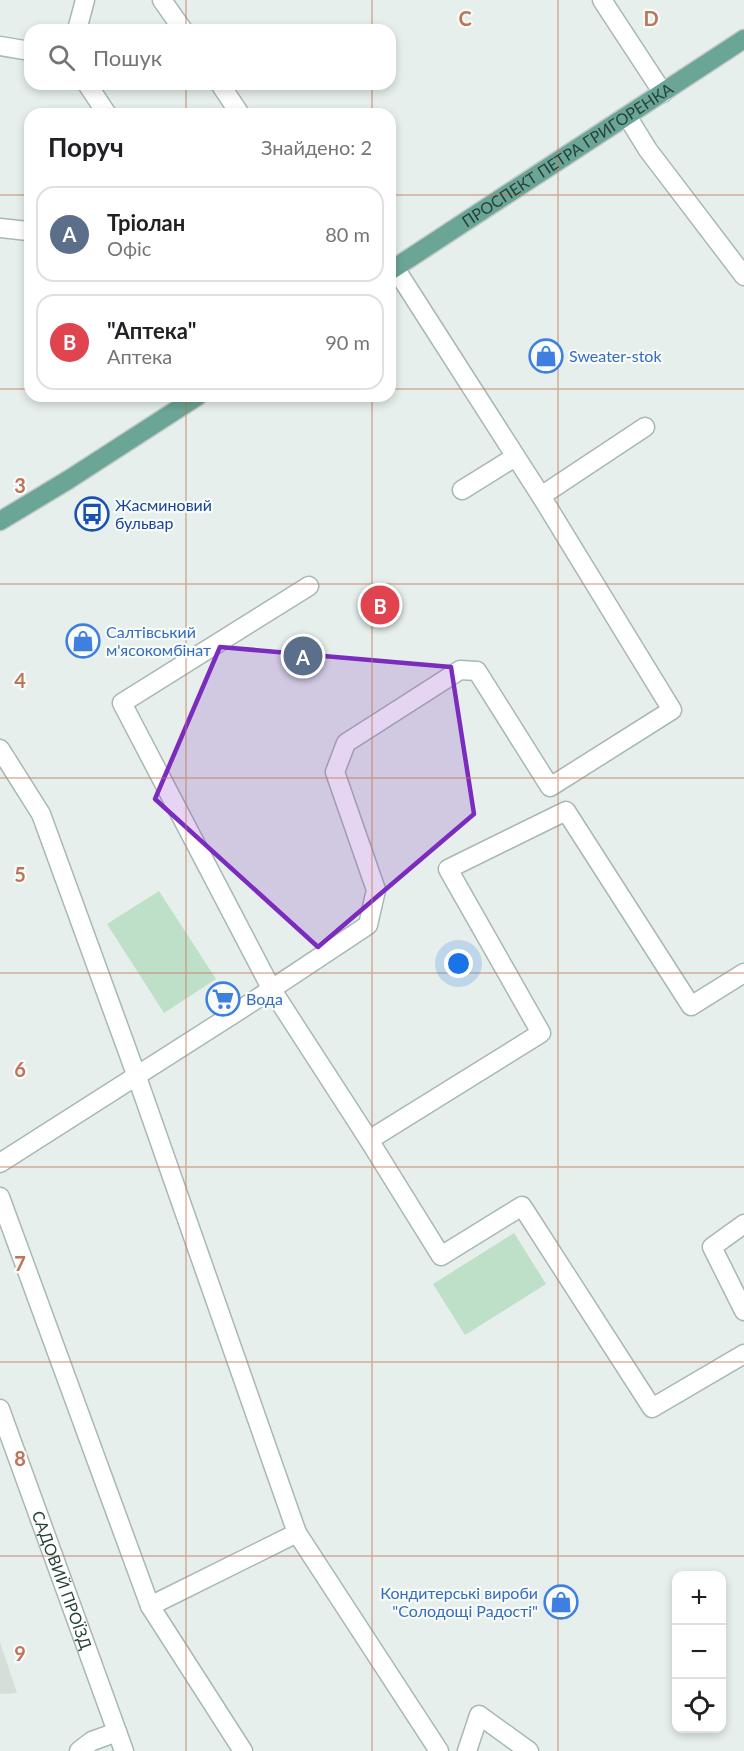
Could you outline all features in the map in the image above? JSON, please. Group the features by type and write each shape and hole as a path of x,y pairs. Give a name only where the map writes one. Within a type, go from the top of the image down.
{"main road":[{"name":"ПРОСПЕКТ ПЕТРА ГРИГОРЕНКА","path":"396,266 744,39"},
{"path":"0,521 189,402"}],"street":[{"path":"79,24 85,0"},
{"path":"162,0 179,24"},
{"path":"602,0 663,93"},
{"path":"0,46 24,50"},
{"path":"91,90 102,108"},
{"path":"224,90 236,108"},
{"path":"627,116 648,150 744,276"},
{"path":"0,228 24,231"},
{"path":"0,1162 137,1077 368,925 376,890 335,772 346,743 460,669 477,671 550,787 672,710 541,496 396,275"},
{"path":"541,496 645,427"},
{"path":"462,490 515,457"},
{"path":"309,586 122,703 272,990 441,1256 522,1206 652,1408 744,1354"},
{"path":"0,749 41,814 137,1077 297,1533 439,1751"},
{"path":"369,1140 541,1033 448,868 566,811 691,1006 744,974"},
{"path":"0,1197 150,1605 243,1751"},
{"path":"744,1224 712,1247 744,1311"},
{"name":"САДОВИЙ ПРОЇЗД","path":"0,1409 124,1751"},
{"path":"150,1605 297,1533"},
{"path":"467,1751 480,1715 529,1751"},
{"path":"79,1751 92,1741 117,1732"}],"highlighted area":[{"path":"220,647 451,667 474,814 318,947 155,799"}],"shaded area":[{"path":"0,1642 17,1693 0,1694"}],"green space":[{"path":"159,891 216,979 164,1013 107,924"},
{"path":"514,1233 546,1284 465,1335 433,1284"}],"place":[{"name":"Sweater-stok","path":"546,356"},
{"name":"Жасминовий бульвар","path":"92,514"},
{"name":"\"Аптека\"","path":"380,605"},
{"name":"Салтівський м'ясокомбінат","path":"83,641"},
{"name":"Тріолан","path":"303,656"},
{"name":"Вода","path":"223,999"},
{"name":"Кондитерські вироби \"Солодощі Радості\"","path":"561,1602"}]}
